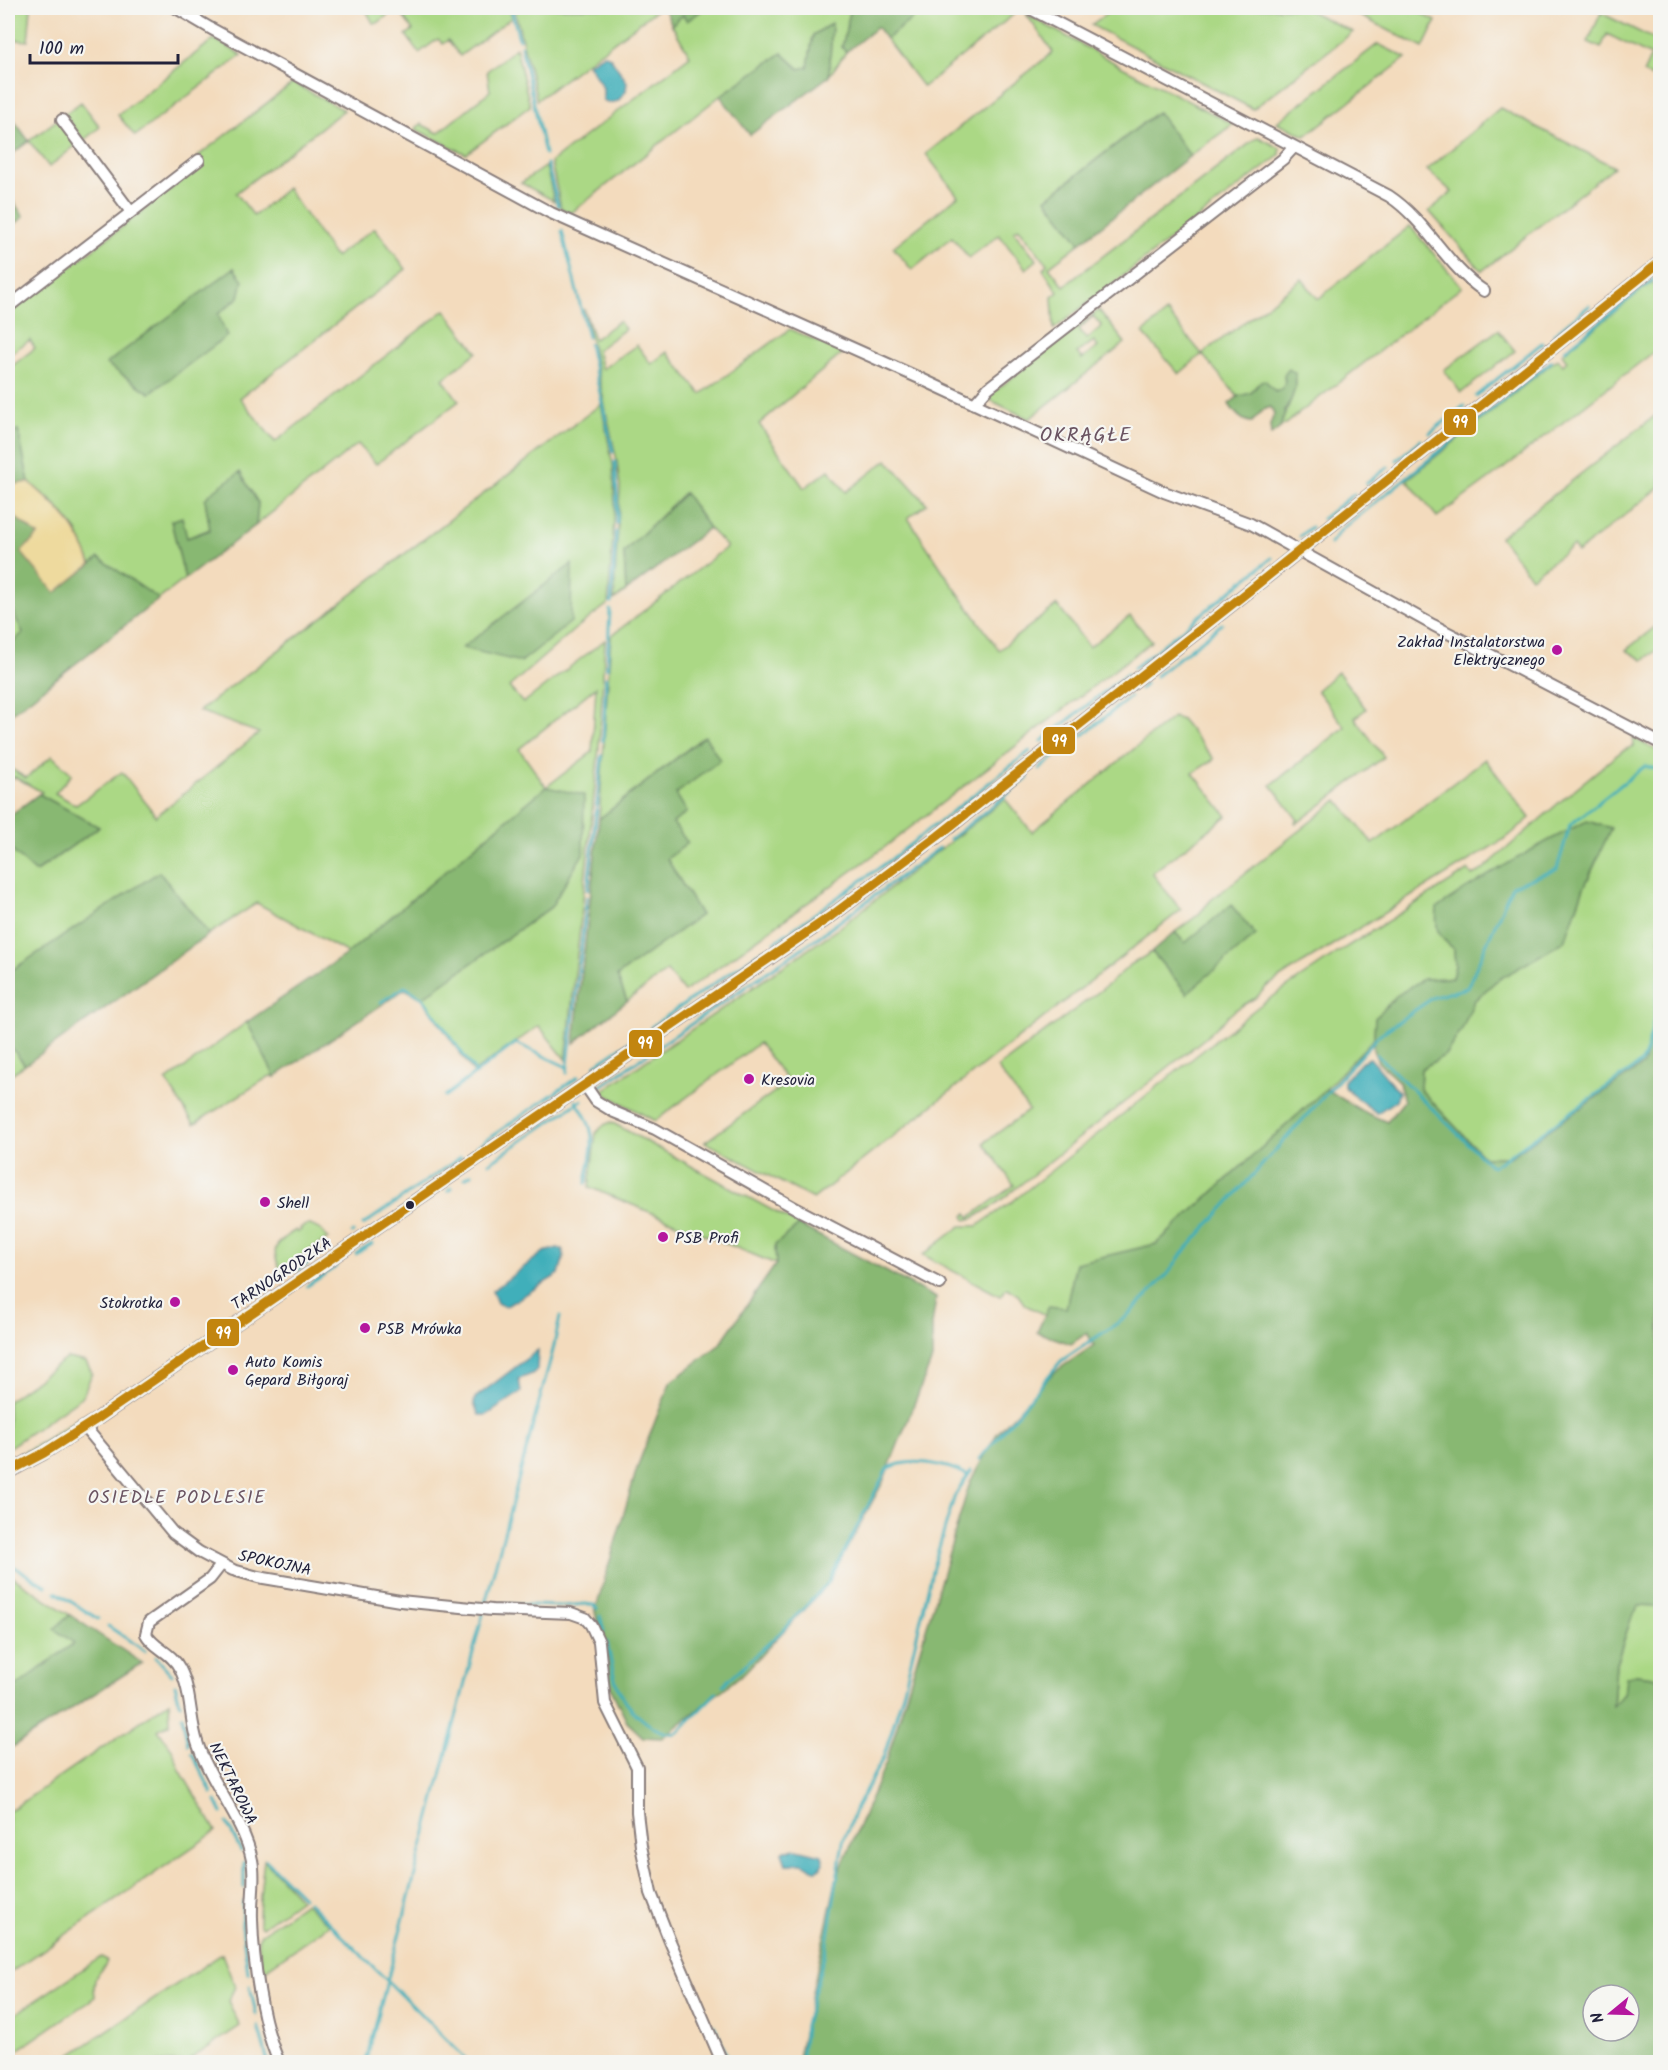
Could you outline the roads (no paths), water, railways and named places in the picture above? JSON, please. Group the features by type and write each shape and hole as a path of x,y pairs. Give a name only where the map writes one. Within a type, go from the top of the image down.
{"main road":[{"name":"TARNOGRODZKA","path":"8,1472 85,1427 831,916 896,868 1298,551 1660,262"}],"street":[{"path":"176,8 551,213 1164,492 1251,524 1461,639 1660,743"},
{"path":"1029,8 1397,201 1416,219 1463,276 1484,291"},
{"path":"62,120 131,212"},
{"path":"974,404 988,388 1274,166 1294,147"},
{"path":"8,307 200,160"},
{"path":"585,1085 596,1101 614,1112 655,1129 797,1209 940,1284"},
{"name":"SPOKOJNA","path":"85,1427 168,1528 194,1549 220,1564 258,1577 360,1595 482,1609 572,1613 585,1618 591,1625 600,1651 605,1703 637,1767 640,1846 651,1893 722,2062"},
{"name":"NEKTAROWA","path":"220,1564 213,1576 149,1622 146,1634 150,1641 171,1656 182,1672 198,1747 250,1851 254,1877 252,1925 260,1991 267,2028 279,2062"}],"water":[{"path":"604,54 610,57 627,82 626,91 618,101 609,103 603,100 603,88 588,64"},
{"path":"1370,1058 1399,1092 1396,1100 1377,1113 1344,1086 1344,1081 1363,1061"},
{"path":"558,1248 563,1250 564,1256 559,1274 505,1307 497,1303 492,1291 544,1252"},
{"path":"538,1350 537,1370 519,1379 521,1392 487,1415 479,1415 474,1404 475,1398"},
{"path":"797,1849 822,1855 824,1863 818,1870 802,1863 786,1864 782,1853 785,1850"}],"waterway":[{"path":"511,8 519,39"},
{"path":"521,46 545,154"},
{"path":"547,164 558,206"},
{"path":"562,231 588,337"},
{"path":"1565,350 1660,274"},
{"path":"1554,334 1589,306"},
{"path":"1476,396 1542,343"},
{"path":"589,344 613,452"},
{"path":"1330,544 1341,530 1552,361"},
{"path":"1430,433 1464,406"},
{"path":"1397,460 1421,440"},
{"path":"615,462 617,523"},
{"path":"1366,484 1388,467"},
{"path":"1322,519 1354,494"},
{"path":"1300,536 1311,527"},
{"path":"611,603 616,532"},
{"path":"1134,668 1272,558"},
{"path":"607,668 610,610"},
{"path":"1156,676 1222,624"},
{"path":"1042,741 1127,674"},
{"path":"603,741 606,677"},
{"path":"1140,689 1146,684"},
{"path":"1082,736 1130,697"},
{"path":"1040,769 1070,744"},
{"path":"775,942 889,861 1030,751"},
{"path":"588,890 602,756"},
{"path":"980,1459 1061,1361 1125,1318 1168,1274 1182,1254 1379,1035 1434,997 1467,988 1512,886 1557,869 1570,825 1645,766 1660,770"},
{"path":"950,839 1028,778"},
{"path":"598,1088 821,935 939,848"},
{"path":"567,1073 587,897"},
{"path":"651,1027 763,950"},
{"path":"1376,1054 1490,1165 1494,1166 1640,1064 1651,1033 1660,975"},
{"path":"381,1002 405,987 423,998 476,1073"},
{"path":"595,1065 638,1036"},
{"path":"445,1096 516,1043 567,1067"},
{"path":"476,1147 578,1077"},
{"path":"489,1163 582,1100"},
{"path":"576,1101 589,1123 592,1140 586,1183"},
{"path":"363,1225 461,1157"},
{"path":"465,1178 472,1174"},
{"path":"448,1191 452,1188"},
{"path":"356,1254 372,1244"},
{"path":"298,1270 324,1252"},
{"path":"307,1286 337,1266"},
{"path":"485,1604 560,1317"},
{"path":"723,1685 781,1632 828,1583 887,1469 896,1465 917,1462 938,1465 968,1475"},
{"path":"801,2062 805,2025 826,1948 843,1842 856,1808 884,1756 904,1690 933,1567 955,1495 971,1471"},
{"path":"8,1563 46,1586"},
{"path":"56,1592 98,1619"},
{"path":"497,1604 562,1606 585,1604 594,1605 598,1609"},
{"path":"366,2062 483,1614"},
{"path":"600,1616 604,1631"},
{"path":"108,1626 145,1651"},
{"path":"607,1642 614,1677 622,1696 632,1710 654,1728 677,1733 717,1692"},
{"path":"156,1657 172,1675"},
{"path":"175,1685 180,1704"},
{"path":"182,1716 188,1744"},
{"path":"192,1753 212,1793"},
{"path":"216,1801 222,1813"},
{"path":"227,1823 241,1851"},
{"path":"266,1860 303,1897"},
{"path":"244,1862 244,1887"},
{"path":"243,1902 242,1925 248,1973"},
{"path":"308,1902 469,2062"},
{"path":"250,1986 256,2014"},
{"path":"714,2025 730,2062"},
{"path":"258,2026 268,2062"}],"place":[{"name":"Zakład Instalatorstwa Elektrycznego","path":"1557,650"},
{"name":"Kresovia","path":"749,1079"},
{"name":"Shell","path":"265,1202"},
{"name":"PSB Profi","path":"663,1237"},
{"name":"Stokrotka","path":"175,1302"},
{"name":"PSB Mrówka","path":"365,1328"},
{"name":"Auto Komis Gepard Biłgoraj","path":"233,1370"}],"district":[{"name":"OKRĄGŁE","path":"1086,434"},
{"name":"OSIEDLE PODLESIE","path":"177,1497"}]}
